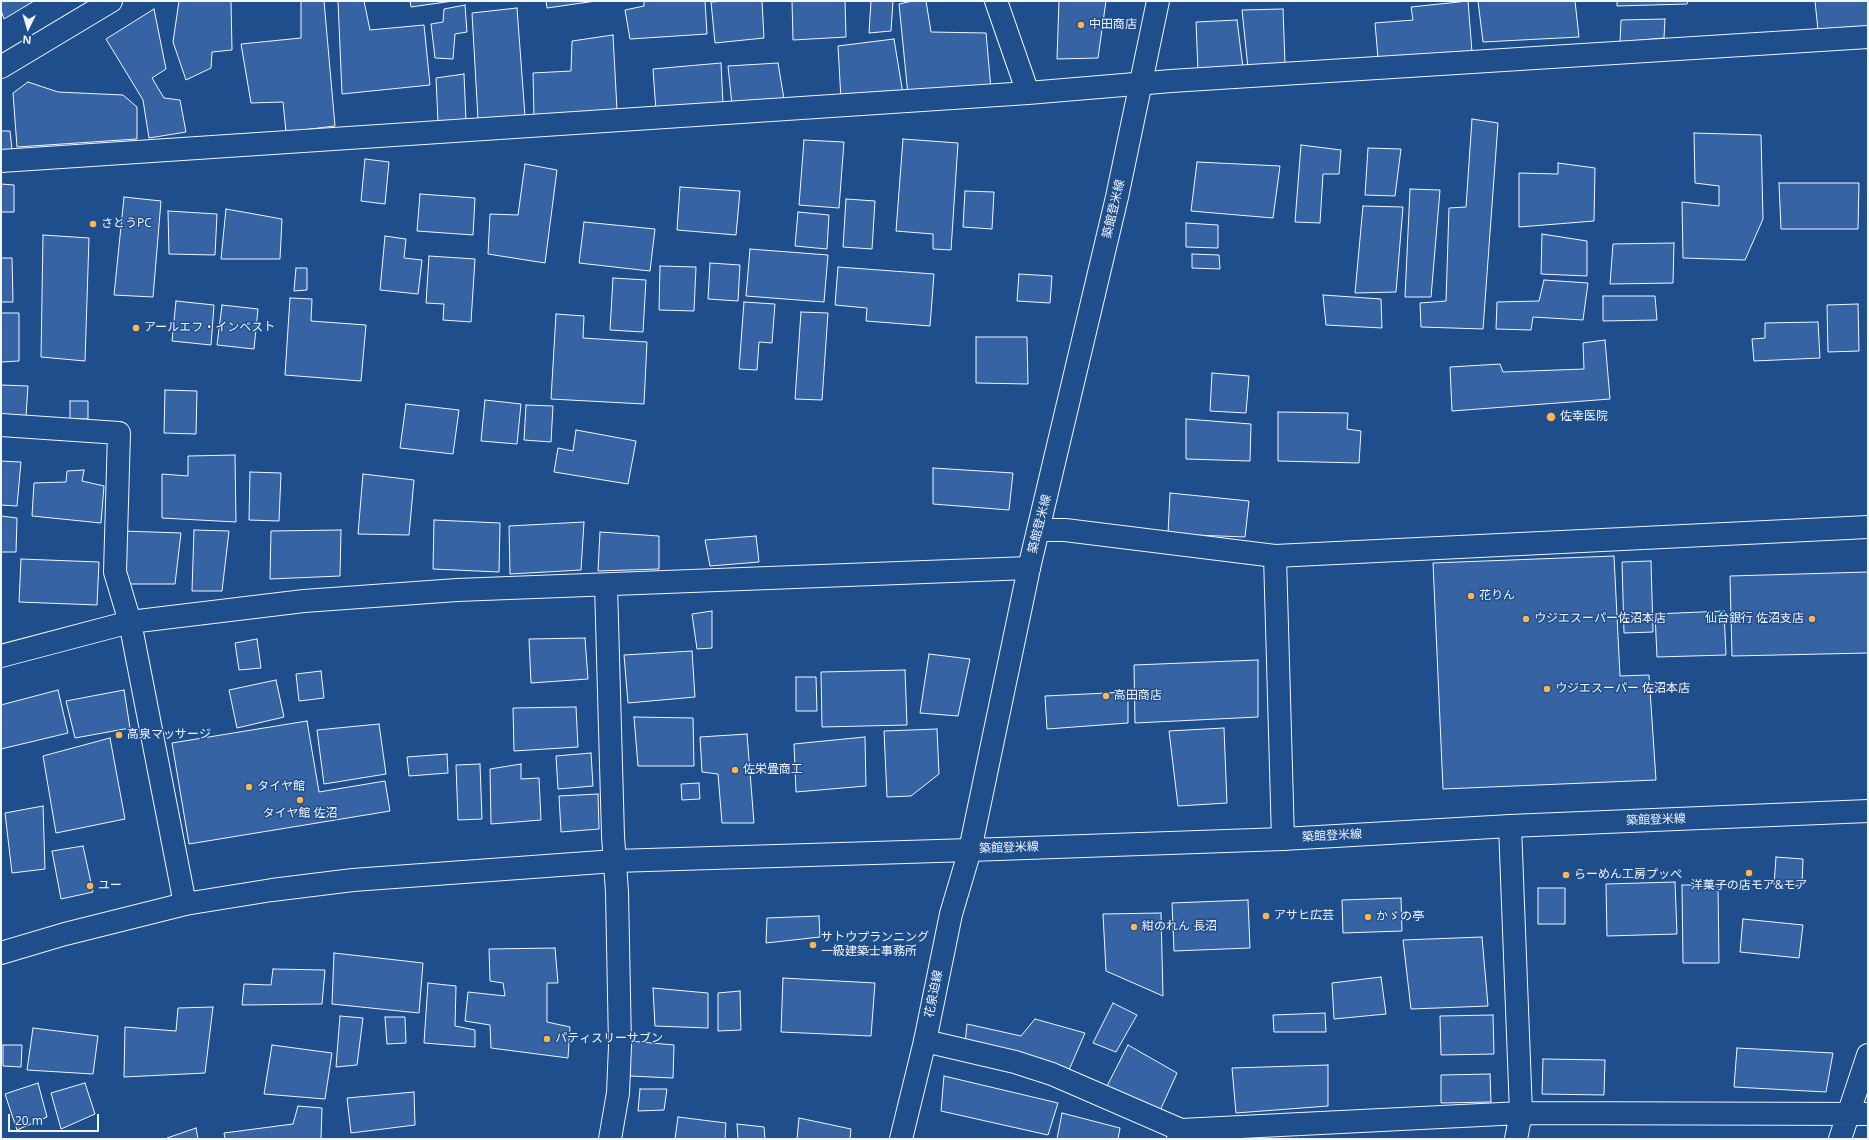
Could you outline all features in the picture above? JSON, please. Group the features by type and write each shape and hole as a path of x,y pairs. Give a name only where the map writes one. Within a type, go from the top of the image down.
{"main road":[{"path":"1,67 112,1"},
{"path":"996,1 1028,92"},
{"name":"築館登米線","path":"1158,1 1117,197 1029,568 970,850 1283,838 1510,826 1868,811"},
{"path":"1,161 1028,92 1142,83 1868,37"},
{"path":"1,425 119,433 115,572 130,622 186,904"},
{"path":"1039,530 1065,530 1275,556 1868,527"},
{"path":"1275,556 1283,838"},
{"path":"1,656 130,622 304,601 457,590 1029,568"},
{"path":"606,585 612,828 615,861 620,1046 618,1093 610,1139"},
{"path":"1510,826 1521,1112 1516,1139"},
{"path":"1,953 65,934 186,904 272,890 353,880 615,861 970,850"},
{"name":"花泉迫線","path":"901,1139 925,1041 951,914 970,850"},
{"path":"925,1041 1015,1062 1052,1074 1180,1134 1521,1112 1858,1113"},
{"path":"1840,1139 1858,1113 1868,1055"}],"building":[{"path":"1,1 34,1 4,19 1,10"},
{"path":"179,1 231,1 232,50 212,52 211,68 186,80 173,42"},
{"path":"301,1 324,1 335,126 286,132 283,102 251,103 241,44 301,38"},
{"path":"338,1 364,1 370,30 424,25 430,85 342,94"},
{"path":"410,1 453,1 411,7"},
{"path":"546,1 596,1 547,8"},
{"path":"644,1 705,1 707,34 630,39 625,10 644,6"},
{"path":"762,1 764,38 715,43 711,2"},
{"path":"792,1 845,1 846,37 793,40"},
{"path":"871,1 893,1 891,31 869,33"},
{"path":"913,1 926,1 931,32 986,33 991,89 908,95 899,4"},
{"path":"1059,1 1106,1 1098,58 1057,59"},
{"path":"1468,1 1472,52 1378,58 1375,23 1413,20 1411,7"},
{"path":"1478,1 1575,1 1579,37 1483,42"},
{"path":"1617,1 1688,1 1687,4 1617,6"},
{"path":"1815,1 1868,1 1868,27 1818,30"},
{"path":"465,5 467,32 455,34 453,59 435,58 431,24 443,22 444,9"},
{"path":"517,8 525,116 478,119 472,13"},
{"path":"154,9 166,69 152,78 164,98 180,100 186,132 149,138 143,100 106,39"},
{"path":"1283,9 1285,63 1248,68 1242,10"},
{"path":"1665,19 1664,38 1620,42 1621,20"},
{"path":"1237,20 1243,68 1198,71 1196,22"},
{"path":"613,35 617,110 534,116 533,73 571,71 572,41"},
{"path":"894,39 903,94 841,100 838,46"},
{"path":"721,63 723,104 656,111 653,69"},
{"path":"778,63 784,99 732,105 728,66"},
{"path":"464,74 466,121 438,122 436,78"},
{"path":"28,82 58,92 123,95 137,107 137,139 17,147 13,93"},
{"path":"1472,119 1498,123 1483,329 1421,327 1420,303 1446,301 1449,208 1466,207"},
{"path":"1,131 10,131 12,150 1,151"},
{"path":"1694,133 1761,135 1763,219 1745,260 1683,258 1682,202 1719,206 1719,186 1695,183"},
{"path":"903,139 958,143 951,250 933,249 933,234 896,231"},
{"path":"804,140 844,142 839,208 799,205"},
{"path":"1301,145 1341,150 1339,174 1323,174 1320,223 1295,222"},
{"path":"1368,148 1401,149 1395,196 1365,195"},
{"path":"365,159 389,162 385,204 361,201"},
{"path":"1197,162 1280,166 1273,218 1191,211"},
{"path":"1558,163 1595,168 1594,221 1519,227 1519,173 1558,174"},
{"path":"525,164 557,170 545,263 488,254 490,214 518,215"},
{"path":"1779,183 1859,183 1858,229 1781,229"},
{"path":"1,184 14,185 14,212 1,212"},
{"path":"680,187 740,191 736,235 677,230"},
{"path":"1410,189 1440,190 1431,297 1405,297"},
{"path":"965,191 994,192 992,229 963,227"},
{"path":"420,194 475,198 473,235 417,231"},
{"path":"124,197 161,201 153,297 114,295"},
{"path":"846,199 875,201 872,249 843,247"},
{"path":"1363,206 1403,207 1396,292 1355,293"},
{"path":"226,209 282,219 280,259 221,259"},
{"path":"168,211 217,214 215,255 169,254"},
{"path":"798,212 829,215 827,249 795,246"},
{"path":"584,222 655,229 650,271 579,263"},
{"path":"1186,223 1218,225 1218,248 1186,247"},
{"path":"1542,234 1587,241 1587,276 1541,274"},
{"path":"43,235 89,238 85,361 41,357"},
{"path":"385,236 406,239 404,258 422,260 418,294 380,290"},
{"path":"1674,243 1673,283 1610,284 1613,244"},
{"path":"750,249 828,255 824,302 746,296"},
{"path":"1192,254 1219,255 1220,269 1192,268"},
{"path":"429,256 475,259 471,322 443,320 444,304 426,303"},
{"path":"1,258 12,258 13,302 1,302"},
{"path":"710,263 740,265 738,301 708,299"},
{"path":"660,266 696,267 694,311 659,310"},
{"path":"838,267 934,274 930,326 866,321 867,308 835,305"},
{"path":"296,268 307,268 307,290 294,291"},
{"path":"1019,274 1052,276 1050,303 1017,301"},
{"path":"613,278 646,280 643,332 610,330"},
{"path":"1544,280 1588,283 1583,320 1533,317 1531,330 1496,329 1497,302 1539,301"},
{"path":"1323,295 1381,299 1382,328 1326,325"},
{"path":"1603,296 1655,296 1657,320 1603,321"},
{"path":"290,298 312,299 311,321 366,325 361,381 285,375"},
{"path":"176,301 214,305 211,345 172,341"},
{"path":"744,302 775,304 772,343 759,342 757,370 739,369"},
{"path":"1858,304 1859,351 1828,352 1827,305"},
{"path":"222,305 258,309 254,349 217,345"},
{"path":"801,312 828,313 822,400 795,399"},
{"path":"1,313 19,313 19,361 1,362"},
{"path":"556,314 584,316 583,338 647,342 644,404 551,399"},
{"path":"1818,322 1820,358 1754,361 1752,339 1765,338 1765,323"},
{"path":"976,337 1027,337 1028,384 976,383"},
{"path":"1605,340 1610,399 1452,411 1450,367 1500,364 1503,372 1584,369 1583,343"},
{"path":"1212,373 1249,376 1246,413 1210,411"},
{"path":"1,385 28,386 26,416 1,415"},
{"path":"165,390 197,391 196,434 164,433"},
{"path":"485,400 521,404 517,444 481,441"},
{"path":"70,401 88,401 88,419 70,419"},
{"path":"406,404 459,410 453,454 400,448"},
{"path":"526,405 553,406 551,442 524,440"},
{"path":"1278,412 1348,413 1347,429 1361,431 1359,463 1278,461"},
{"path":"1186,419 1251,424 1250,461 1186,459"},
{"path":"576,430 636,441 628,484 554,472 558,448 573,451"},
{"path":"235,455 236,522 162,518 162,474 188,476 188,456"},
{"path":"1,461 21,462 17,506 1,505"},
{"path":"933,468 1013,473 1009,510 933,504"},
{"path":"84,470 82,481 104,486 101,523 32,516 34,483 66,482 67,471"},
{"path":"250,472 281,473 279,521 249,520"},
{"path":"363,474 414,480 409,535 358,534"},
{"path":"1170,493 1249,501 1245,537 1168,534"},
{"path":"1,516 17,518 16,552 1,552"},
{"path":"434,520 500,523 499,572 433,569"},
{"path":"584,522 581,570 510,574 509,526"},
{"path":"194,530 229,531 222,591 192,591"},
{"path":"341,530 340,576 270,579 271,531"},
{"path":"123,531 181,533 175,584 124,584"},
{"path":"600,532 659,536 659,569 598,571"},
{"path":"756,536 759,562 710,566 705,540"},
{"name":"ウジエスーパー佐沼本店","path":"1614,556 1620,676 1649,675 1656,780 1443,789 1433,563"},
{"path":"21,559 99,562 97,605 19,602"},
{"path":"1651,561 1653,632 1624,633 1622,562"},
{"path":"1868,572 1868,653 1732,656 1730,576"},
{"path":"712,611 712,648 697,649 692,614"},
{"path":"1724,611 1726,655 1657,657 1655,614"},
{"path":"585,638 588,679 531,683 529,639"},
{"path":"257,639 261,668 239,670 235,643"},
{"path":"692,651 695,697 628,703 624,655"},
{"path":"929,654 970,659 958,716 920,713"},
{"path":"1258,660 1258,717 1135,723 1134,665"},
{"path":"905,670 907,725 822,727 821,672"},
{"path":"321,671 324,698 299,701 296,674"},
{"path":"796,677 816,677 817,711 796,711"},
{"path":"276,680 284,717 237,728 229,690"},
{"path":"58,690 68,733 1,749 1,705"},
{"path":"124,690 130,728 75,738 66,701"},
{"path":"1128,692 1128,723 1047,729 1045,696"},
{"path":"576,707 578,747 514,751 513,708"},
{"path":"634,717 693,718 694,766 638,766"},
{"name":"タイヤ館","path":"307,721 319,792 385,781 390,811 189,844 172,743"},
{"path":"379,724 386,774 324,784 317,730"},
{"path":"1224,728 1227,803 1178,806 1169,731"},
{"path":"937,729 939,774 911,796 887,797 884,731"},
{"path":"747,734 754,823 722,823 718,774 702,772 700,737"},
{"path":"865,737 866,786 796,792 794,744"},
{"path":"110,738 125,819 56,833 43,756"},
{"path":"591,753 593,786 558,789 556,756"},
{"path":"447,754 448,773 409,776 407,757"},
{"path":"480,764 482,819 458,820 456,765"},
{"path":"521,764 521,779 539,778 541,820 491,824 490,769"},
{"path":"699,783 700,799 682,800 681,784"},
{"path":"598,794 599,829 561,832 559,796"},
{"path":"43,806 45,869 12,873 5,813"},
{"path":"83,846 93,892 61,899 52,851"},
{"path":"1776,857 1803,859 1802,886 1774,885"},
{"path":"1675,882 1677,934 1607,936 1606,884"},
{"path":"1682,885 1718,885 1719,963 1683,963"},
{"path":"1538,888 1565,888 1565,924 1538,924"},
{"path":"1401,898 1402,931 1343,933 1342,900"},
{"path":"1248,900 1250,948 1174,951 1172,903"},
{"path":"1161,913 1163,996 1106,971 1103,914"},
{"path":"819,916 820,937 766,943 767,918"},
{"path":"1743,919 1803,925 1799,958 1740,952"},
{"path":"1482,937 1488,1006 1411,1009 1403,940"},
{"path":"555,948 558,983 547,983 547,1022 570,1027 568,1058 491,1048 490,1025 465,1021 468,992 505,996 503,983 490,981 489,949"},
{"path":"334,953 423,963 419,1013 332,1004"},
{"path":"273,969 325,970 322,1004 242,1005 244,984 271,985"},
{"path":"1381,977 1386,1014 1334,1019 1332,983"},
{"path":"783,978 875,983 871,1036 781,1032"},
{"path":"428,983 456,986 455,1026 475,1030 475,1047 424,1043"},
{"path":"653,988 708,993 708,1028 655,1026"},
{"path":"740,991 741,1030 718,1031 718,993"},
{"path":"1113,1003 1137,1015 1116,1052 1093,1043"},
{"path":"213,1007 205,1073 124,1077 125,1027 176,1031 178,1008"},
{"path":"1325,1013 1326,1032 1274,1032 1273,1015"},
{"path":"1493,1015 1494,1054 1441,1055 1440,1016"},
{"path":"340,1016 363,1018 357,1065 336,1067"},
{"path":"385,1017 405,1017 406,1043 387,1044"},
{"path":"1035,1019 1085,1033 1069,1070 965,1044 967,1024 1021,1036"},
{"path":"33,1028 98,1036 93,1074 27,1070"},
{"path":"630,1041 674,1045 673,1078 630,1076"},
{"path":"3,1045 22,1045 21,1067 3,1066"},
{"path":"272,1045 332,1053 325,1099 264,1094"},
{"path":"1128,1045 1177,1073 1159,1113 1106,1088"},
{"path":"1737,1048 1833,1053 1826,1092 1734,1087"},
{"path":"1543,1059 1605,1060 1604,1095 1542,1094"},
{"path":"1328,1065 1328,1106 1236,1113 1232,1068"},
{"path":"1490,1074 1491,1102 1441,1103 1441,1075"},
{"path":"944,1076 1058,1103 1048,1135 941,1111"},
{"path":"38,1083 47,1117 17,1130 5,1094"},
{"path":"85,1083 95,1114 61,1129 51,1093"},
{"path":"640,1089 667,1089 664,1110 638,1111"},
{"path":"414,1092 415,1125 351,1133 347,1098"},
{"path":"298,1106 322,1108 321,1139 225,1139 224,1133 293,1124"},
{"path":"1062,1113 1120,1128 1118,1139 1057,1139"},
{"path":"678,1117 726,1123 725,1139 675,1139"},
{"path":"799,1118 851,1129 850,1139 797,1139"},
{"path":"737,1124 764,1127 765,1139 738,1139"},
{"path":"196,1128 198,1139 167,1139 167,1138"}],"place":[{"name":"中田商店","path":"1081,25"},
{"name":"さとうPC","path":"93,224"},
{"name":"アールエフ・インベスト","path":"136,328"},
{"name":"佐幸医院","path":"1551,417"},
{"name":"花りん","path":"1471,596"},
{"name":"ウジエスーパー佐沼本店","path":"1526,619"},
{"name":"仙台銀行 佐沼支店","path":"1812,619"},
{"name":"ウジエスーパー 佐沼本店","path":"1547,689"},
{"name":"高田商店","path":"1106,696"},
{"name":"高泉マッサージ","path":"119,735"},
{"name":"佐栄畳商工","path":"735,770"},
{"name":"タイヤ館","path":"249,787"},
{"name":"タイヤ館 佐沼","path":"300,800"},
{"name":"洋菓子の店モア&モア","path":"1749,873"},
{"name":"らーめん工房プッぺ","path":"1566,875"},
{"name":"ユー","path":"90,886"},
{"name":"アサヒ広芸","path":"1266,916"},
{"name":"かゞの亭","path":"1368,917"},
{"name":"紺のれん 長沼","path":"1134,927"},
{"name":"サトウプランニング 一級建築士事務所","path":"813,945"},
{"name":"パティスリーサブン","path":"547,1039"}]}
